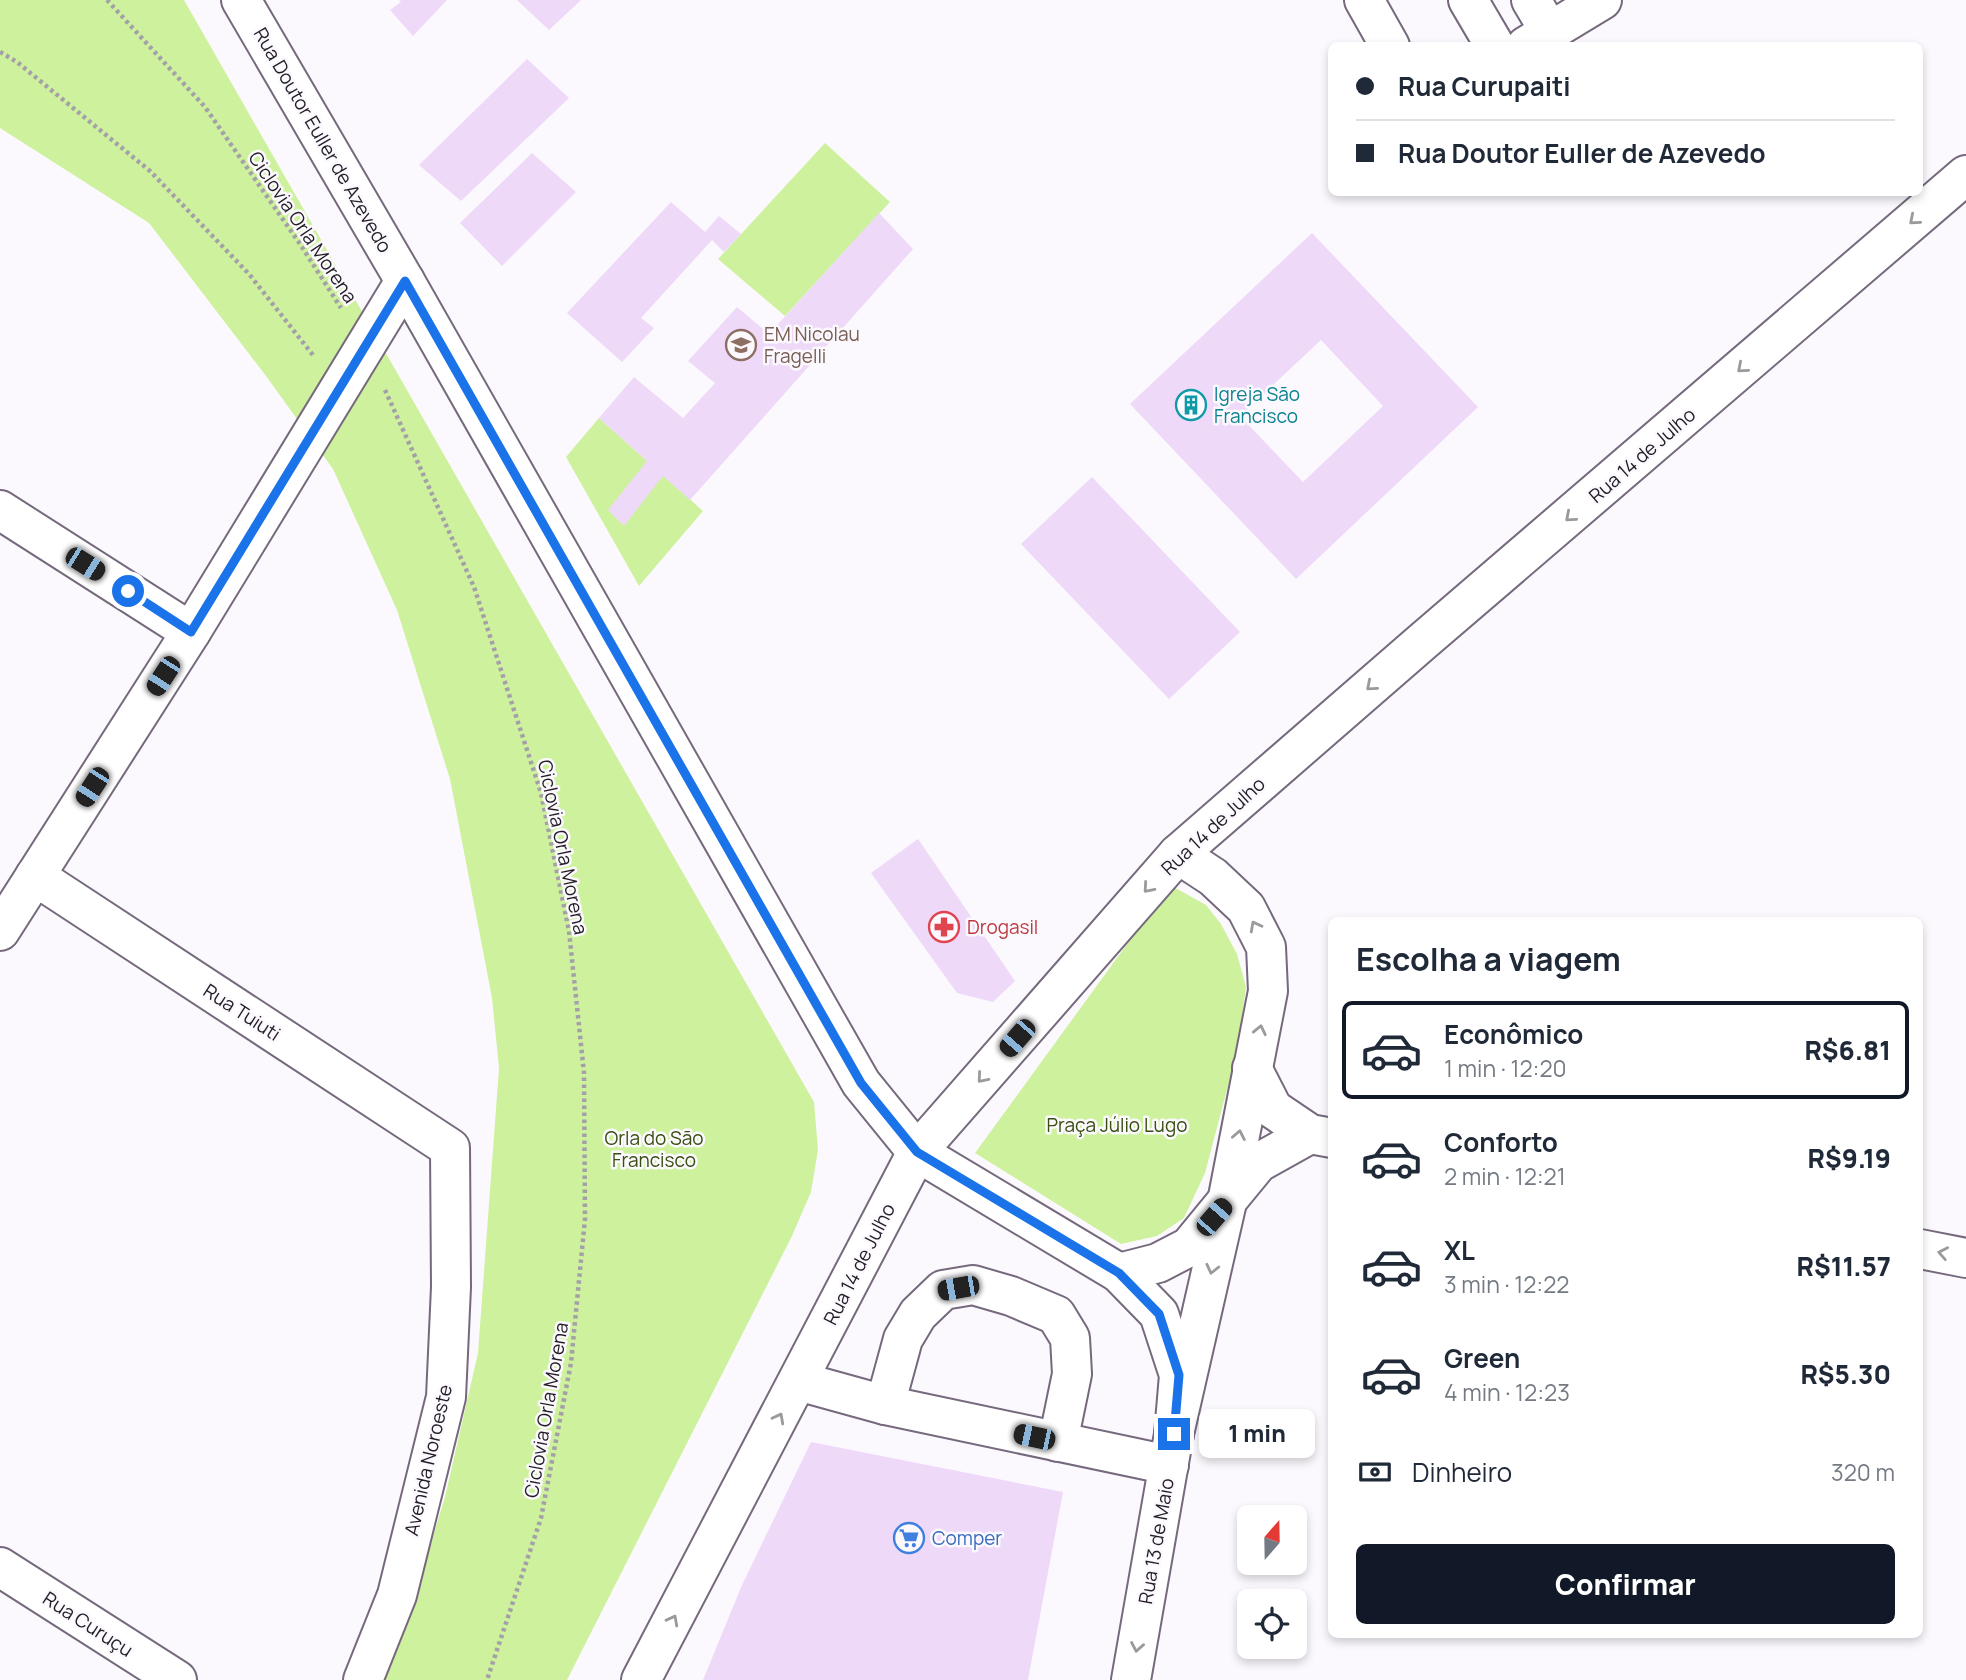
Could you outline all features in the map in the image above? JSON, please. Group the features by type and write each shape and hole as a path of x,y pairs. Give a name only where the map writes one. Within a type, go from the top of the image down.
{"street":[{"name":"Rua Doutor Euller de Azevedo","path":"241,0 405,281 861,1083 917,1152 1119,1273 1159,1314 1179,1375 1172,1450"},
{"path":"1364,0 1388,42"},
{"path":"1468,0 1492,42"},
{"path":"1536,26 1602,0"},
{"name":"Rua 14 de Julho","path":"641,1680 917,1152 1178,853 1966,175"},
{"path":"0,930 191,632 405,281"},
{"path":"0,510 191,632"},
{"name":"Rua 13 de Maio","path":"1131,1680 1172,1450 1227,1202 1268,991 1266,947 1246,908 1213,877 1178,853"},
{"name":"Rua Tuiuti","path":"35,876 450,1148"},
{"path":"1252,1068 1273,1109 1321,1136"},
{"path":"1119,1273 1157,1263 1189,1247 1258,1163 1321,1136"},
{"name":"Avenida Noroeste","path":"363,1680 397,1595 446,1397 451,1287 450,1148"},
{"path":"1923,1250 1966,1258"},
{"path":"885,1405 903,1339 918,1314 943,1290 973,1285 1011,1296 1056,1315 1070,1338 1072,1374 1058,1442"},
{"path":"798,1381 885,1405 1058,1442 1172,1450"},
{"name":"Rua Curuçu","path":"0,1567 177,1680"}],"path":[{"name":"Ciclovia Orla Morena","path":"107,0 205,107 300,244 366,346 474,587 541,793 569,931 584,1073 585,1219 571,1363 541,1518 487,1680"},
{"path":"0,52 17,62 150,171 249,274 340,389"}],"green space":[{"name":"Orla do São Francisco","path":"0,0 184,0 814,1102 818,1150 811,1192 792,1236 567,1680 382,1680 409,1615 445,1497 478,1353 499,1068 492,998 450,779 397,610 333,469 149,223 0,128"},
{"path":"825,143 890,202 785,316 718,259"},
{"path":"599,418 703,511 639,586 566,457"},
{"name":"Praça Júlio Lugo","path":"1170,885 1206,905 1221,924 1237,954 1246,987 1237,1052 1205,1173 1184,1218 1157,1236 1121,1244 975,1153"}],"building":[{"path":"399,0 447,0 413,36 390,10 401,2"},
{"path":"517,0 581,0 549,30"},
{"path":"527,59 569,98 461,201 419,165"},
{"path":"532,153 576,192 502,266 460,223"},
{"path":"671,202 705,232 719,216 741,234 724,252 712,240 641,318 654,328 622,362 567,313"},
{"path":"879,213 913,249 690,500 663,476 624,526 608,510 647,461 599,418 634,377 683,418 715,383 688,361 737,307 769,334"},
{"name":"Igreja São Francisco","path":"1312,233 1478,407 1296,579 1130,404","holes":["1321,340 1383,406 1303,482 1240,416"]},
{"path":"1092,477 1240,632 1169,699 1021,544"},
{"name":"Drogasil","path":"918,839 1015,981 993,1002 957,993 871,873"},
{"name":"Comper","path":"811,1442 1063,1492 1028,1680 703,1680 742,1585"}],"place":[{"name":"EM Nicolau Fragelli","path":"741,345"},
{"name":"Igreja São Francisco","path":"1191,405"},
{"name":"Drogasil","path":"944,927"},
{"name":"Comper","path":"909,1538"}],"route":[{"path":"128,591 191,632 405,281 861,1083 917,1152 1119,1273 1159,1314 1179,1375 1174,1434"}]}
